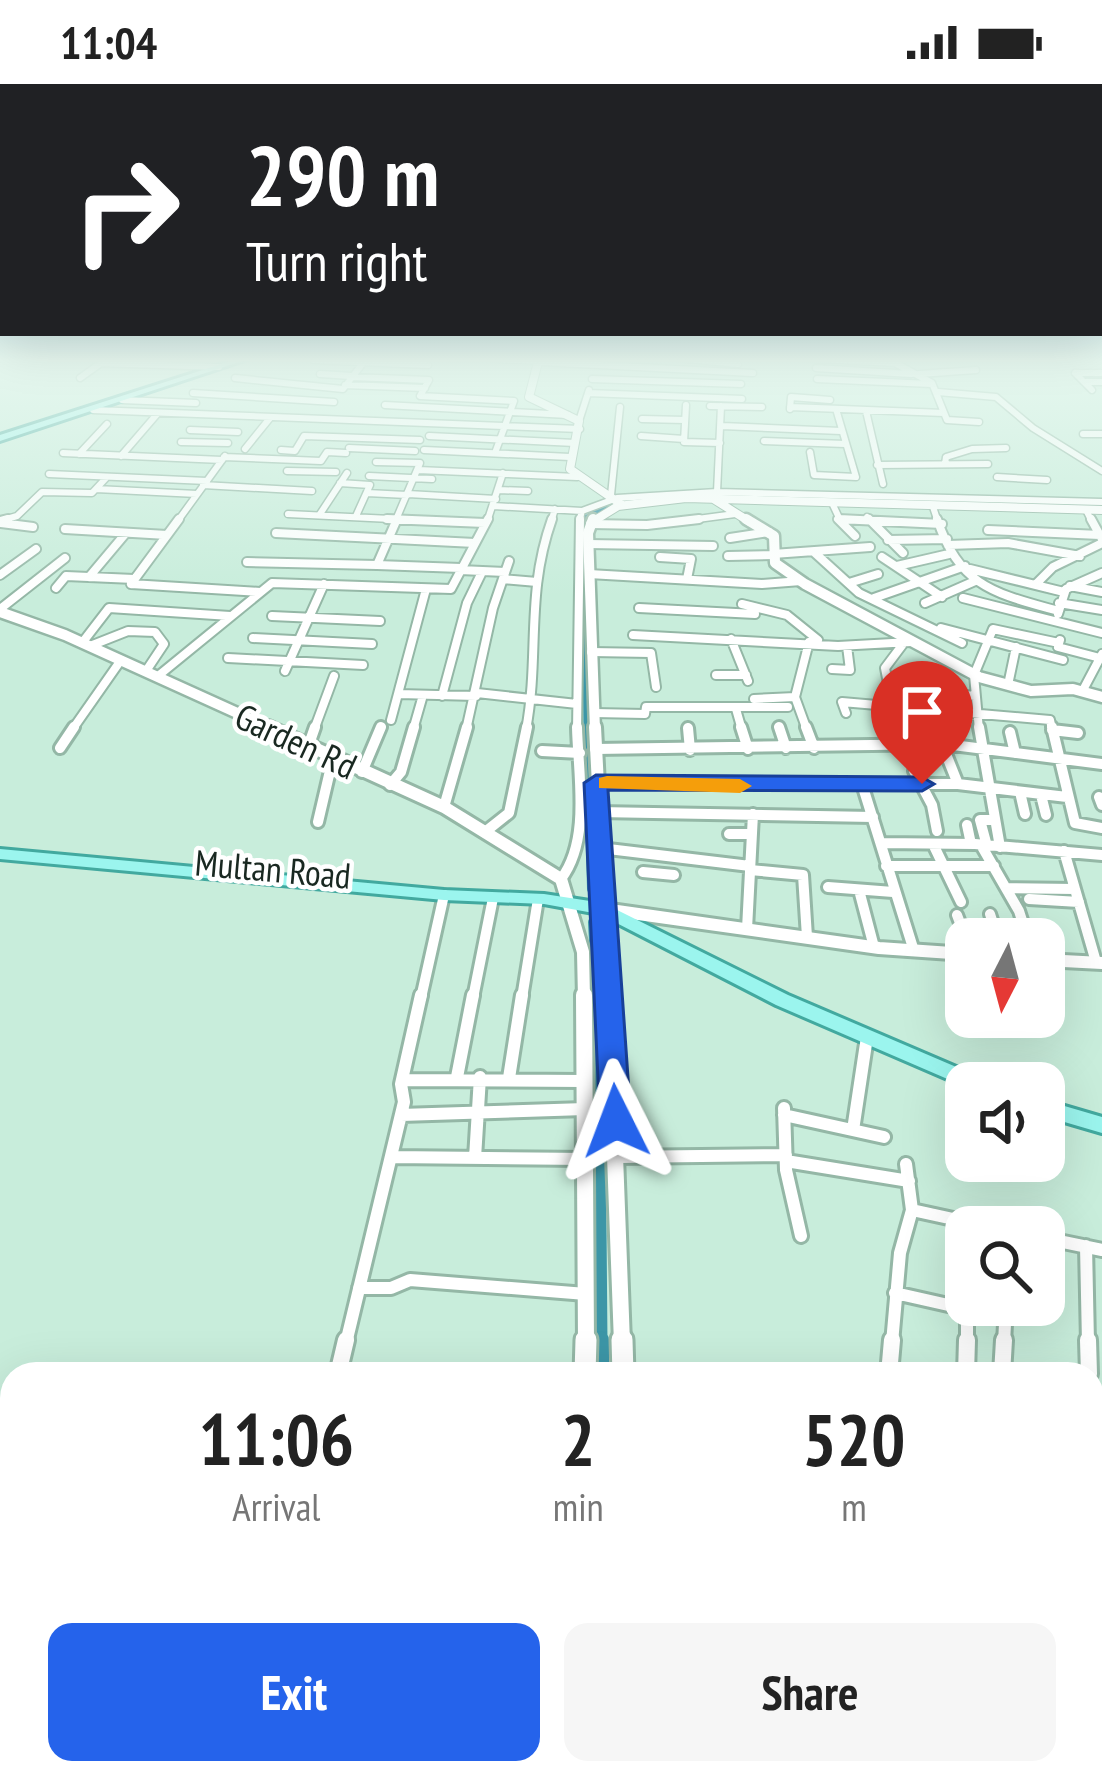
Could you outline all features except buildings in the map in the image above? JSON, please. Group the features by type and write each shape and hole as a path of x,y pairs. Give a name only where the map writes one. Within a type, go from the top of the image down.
{"main road":[{"name":"Multan Road","path":"0,845 513,890 541,899"},
{"name":"Multan Road","path":"0,854 444,895 569,901 603,909 782,1000 945,1070"},
{"path":"1065,1114 1102,1125"}],"street":[{"path":"79,454 95,437"},
{"path":"122,456 136,437"},
{"path":"169,458 185,437"},
{"path":"245,449 254,437"},
{"path":"281,450 295,451 303,437"},
{"path":"338,437 404,440 496,457 570,457"},
{"path":"575,437 570,469 617,499"},
{"path":"617,499 619,437"},
{"path":"661,437 720,443"},
{"path":"714,495 721,437"},
{"path":"764,437 764,443 845,444"},
{"path":"843,437 855,475"},
{"path":"803,473 882,480 871,437"},
{"path":"1048,437 1102,471"},
{"path":"320,514 355,438"},
{"path":"356,516 388,439"},
{"path":"63,453 321,461 327,452 400,451 422,444 500,439 574,442"},
{"path":"272,583 451,589 496,498 500,439"},
{"path":"400,451 404,440"},
{"path":"181,442 228,443"},
{"path":"945,466 946,457 959,452 1006,448"},
{"path":"810,452 814,474"},
{"path":"224,458 131,584 260,592"},
{"path":"472,472 476,461"},
{"path":"376,462 420,464 377,565"},
{"path":"877,465 988,464"},
{"path":"286,471 340,475 407,495 496,498 582,511 617,499 714,495 1102,506"},
{"path":"366,484 416,474 472,472 577,477"},
{"path":"49,474 312,491"},
{"path":"416,474 432,479"},
{"path":"0,522 17,516 42,492 92,493 107,477"},
{"path":"997,477 1047,480"},
{"path":"1020,478 1030,502"},
{"path":"96,489 197,494"},
{"path":"496,498 528,490"},
{"path":"714,495 833,505 1086,510 1102,506"},
{"path":"714,495 777,539 775,563 907,642 974,675 1008,685 1102,697"},
{"path":"428,520 436,496"},
{"path":"617,499 590,524 588,544 623,1362"},
{"path":"833,505 855,536"},
{"path":"933,507 948,546 987,591 1059,607 1102,610"},
{"path":"485,832 509,813 532,700 532,598 539,555 555,509"},
{"path":"1086,510 1101,539"},
{"path":"582,511 576,530 578,841 574,862 561,879 583,952 585,1362"},
{"path":"288,514 485,523"},
{"path":"296,534 307,514"},
{"path":"590,524 646,525 735,514"},
{"path":"867,517 903,553"},
{"path":"839,519 942,524"},
{"path":"0,522 33,527"},
{"path":"65,530 167,535"},
{"path":"988,530 1101,539"},
{"path":"730,538 769,532"},
{"path":"89,577 126,533"},
{"path":"276,533 475,543"},
{"path":"1036,584 1053,567 1080,556 1101,539"},
{"path":"888,540 948,546 1008,543 1080,556"},
{"path":"588,544 713,546"},
{"path":"621,545 621,561"},
{"path":"897,566 948,546"},
{"path":"728,556 870,547"},
{"path":"0,575 36,549"},
{"path":"815,553 821,565 849,584 894,611 958,639 988,640 1063,660"},
{"path":"660,557 691,559 687,579"},
{"path":"882,557 942,597"},
{"path":"0,612 65,558"},
{"path":"247,562 506,571 537,582"},
{"path":"152,674 299,565"},
{"path":"81,566 98,567"},
{"path":"874,598 968,568 1036,584 1102,592"},
{"path":"444,807 506,571"},
{"path":"442,695 468,601 482,572"},
{"path":"589,574 801,581"},
{"path":"849,584 878,574"},
{"path":"56,588 66,576 134,579"},
{"path":"1083,691 1100,661 1058,647 1059,607 1067,589 1084,578 1102,578"},
{"path":"925,604 976,580"},
{"path":"720,596 721,581"},
{"path":"287,666 324,584"},
{"path":"362,772 399,694 426,590"},
{"path":"86,644 118,597"},
{"path":"963,598 1102,633"},
{"path":"468,601 494,604"},
{"path":"742,604 758,611"},
{"path":"109,608 230,616"},
{"path":"639,608 787,615 824,644"},
{"path":"746,640 744,624 758,611"},
{"path":"874,620 894,611"},
{"name":"Garden Rd","path":"0,612 86,644 444,807 561,879"},
{"path":"155,632 168,612"},
{"path":"272,616 380,621"},
{"path":"941,628 958,639"},
{"path":"1000,847 987,788 974,675 993,629 1059,644"},
{"path":"86,644 128,631 155,632"},
{"path":"152,674 164,644 155,632"},
{"path":"633,635 847,646 907,642"},
{"path":"253,638 372,644"},
{"path":"716,675 747,678 731,639"},
{"path":"808,642 791,702 814,748"},
{"path":"892,704 885,668 907,642"},
{"path":"832,669 850,670 847,646"},
{"path":"1008,685 1016,647"},
{"path":"591,652 650,653 656,687"},
{"path":"229,658 287,666 363,665"},
{"path":"60,748 121,660"},
{"path":"308,746 334,676"},
{"path":"917,706 916,691 975,696"},
{"path":"399,694 477,694 577,704"},
{"path":"390,785 401,772 423,695"},
{"path":"754,699 771,703"},
{"path":"594,713 644,714 646,707 736,709 791,702"},
{"path":"846,713 842,702 1050,720 1075,823 1102,828"},
{"path":"736,709 748,749"},
{"path":"779,727 786,748"},
{"path":"688,728 690,750"},
{"path":"1052,730 1078,733"},
{"path":"1010,732 1015,753"},
{"path":"595,748 942,744 1102,764"},
{"path":"942,744 958,784"},
{"path":"542,751 580,753"},
{"path":"318,822 333,758"},
{"path":"914,771 937,831"},
{"path":"596,783 958,784 1067,797"},
{"path":"862,784 914,950"},
{"path":"690,786 695,813"},
{"path":"1020,792 1025,814"},
{"path":"1041,795 1046,815"},
{"path":"598,812 873,818"},
{"path":"747,929 753,814"},
{"path":"980,845 980,820 994,820"},
{"path":"967,825 1007,888 1019,918"},
{"path":"881,843 1097,855 1086,825"},
{"path":"729,834 752,834"},
{"path":"933,844 946,867 961,918"},
{"path":"600,848 803,875 807,937"},
{"path":"648,851 642,876 674,875"},
{"path":"1064,851 1099,963 1065,961"},
{"path":"886,866 994,866"},
{"path":"828,887 893,892"},
{"path":"1007,888 1077,895"},
{"path":"860,890 874,947"},
{"path":"341,1362 391,1157 402,1080 444,895"},
{"path":"1030,899 1077,895"},
{"path":"457,1078 494,898"},
{"path":"509,1078 541,899"},
{"path":"603,909 945,952"},
{"path":"990,914 991,918"},
{"path":"854,1130 867,1037"},
{"path":"475,1157 479,1078"},
{"path":"402,1080 584,1081"},
{"path":"400,1115 585,1109"},
{"path":"801,1236 786,1158 784,1112 884,1137"},
{"path":"391,1157 586,1159"},
{"path":"617,1157 786,1158 908,1173 912,1210 900,1253 890,1362"},
{"path":"912,1210 945,1217"},
{"path":"1089,1362 1094,1248"},
{"path":"359,1288 391,1288 410,1280 586,1294"},
{"path":"895,1293 945,1306"},
{"path":"966,1362 967,1326"},
{"path":"1003,1362 1005,1326"}],"waterway":[{"path":"585,521 604,505"},
{"path":"1043,505 1102,505"},
{"path":"585,521 588,730"},
{"path":"588,727 592,889"},
{"path":"593,922 597,998"},
{"path":"597,995 600,1343"},
{"path":"600,1343 600,1362"}],"slow traffic":[{"path":"607,783 740,786"}],"route":[{"path":"616,1121 596,783 922,784"}]}
